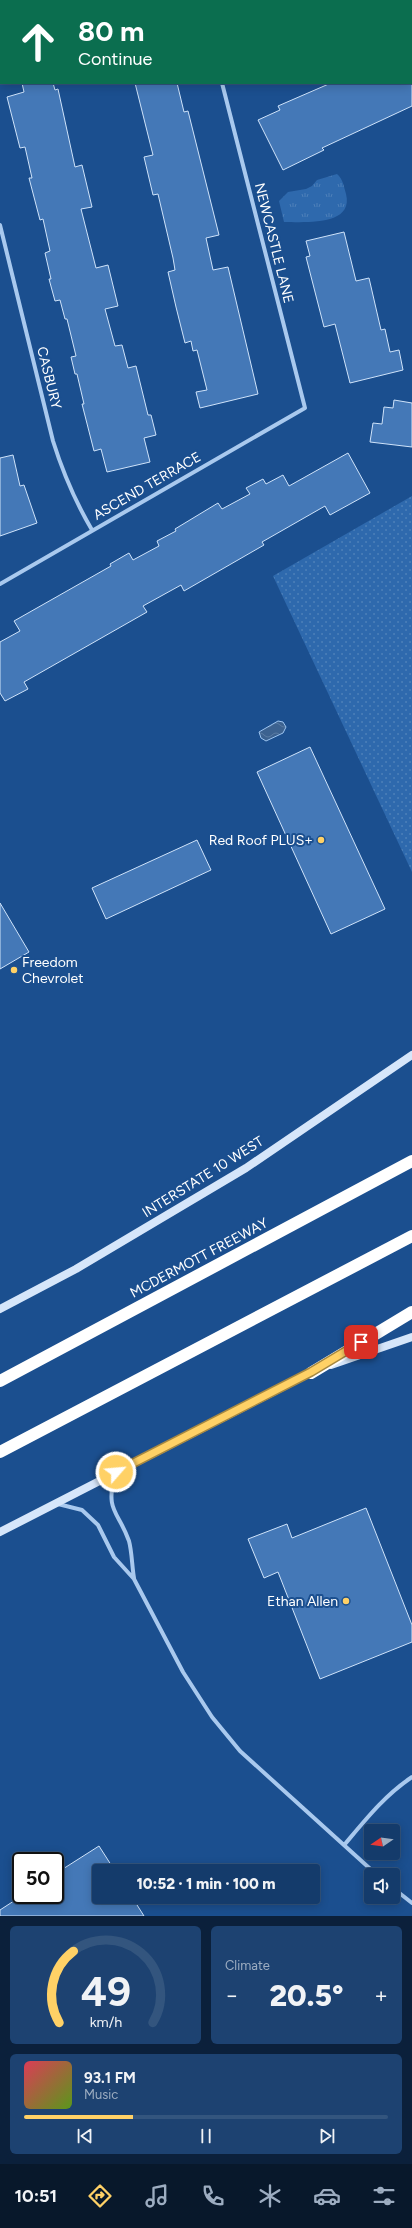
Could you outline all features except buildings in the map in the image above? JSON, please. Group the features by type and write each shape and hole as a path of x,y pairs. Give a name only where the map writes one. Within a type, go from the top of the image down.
{"highway":[{"name":"MCDERMOTT FREEWAY","path":"0,1381 412,1161"},
{"path":"0,1452 412,1236"},
{"path":"311,1372 412,1312"}],"main road":[{"name":"INTERSTATE 10 WEST","path":"0,1309 76,1269 246,1168 412,1055"},
{"path":"0,1532 311,1372 412,1337"}],"street":[{"name":"NEWCASTLE LANE","path":"222,84 305,408"},
{"name":"CASBURY","path":"0,225 53,441 63,474 76,502 92,530"},
{"name":"ASCEND TERRACE","path":"0,584 305,408"},
{"path":"116,1472 110,1493 113,1510 129,1542 134,1579"},
{"path":"55,1503 82,1510 98,1525 114,1556 134,1579 183,1672 212,1717 240,1751 345,1844 370,1868"},
{"path":"345,1844 379,1804 395,1789 412,1777"},
{"path":"400,1894 412,1904"}],"green space":[{"path":"337,174 342,181 346,194 346,204 343,212 335,217 315,222 284,222 279,201 288,192 306,189 312,186 317,180"},
{"path":"412,496 412,872 273,576"}],"water":[{"path":"278,721 283,722 286,727 283,733 266,741 261,738 259,732"}],"place":[{"name":"Red Roof PLUS+","path":"321,840"},
{"name":"Freedom Chevrolet","path":"14,970"},
{"name":"Ethan Allen","path":"346,1601"}],"route":[{"path":"116,1472 311,1372 361,1342"}]}
